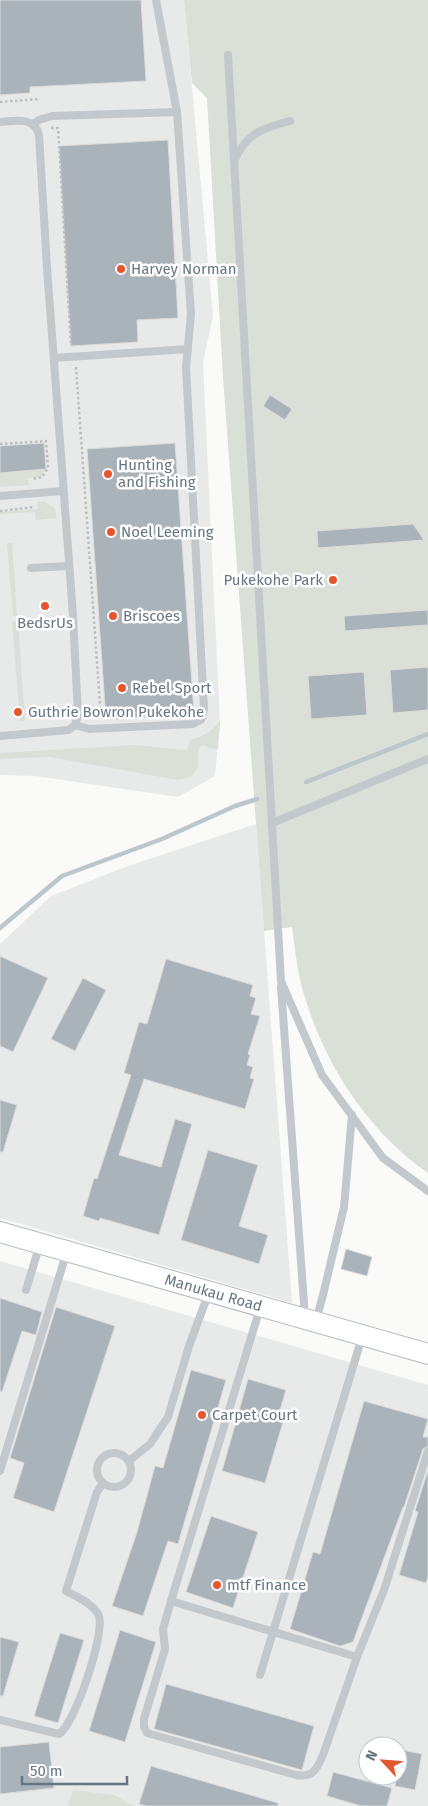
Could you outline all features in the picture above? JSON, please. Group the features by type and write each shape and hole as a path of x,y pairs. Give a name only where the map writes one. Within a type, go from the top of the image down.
{"main road":[{"name":"Manukau Road","path":"0,1232 428,1354"}],"lane":[{"path":"75,725 89,730 193,724 201,720 203,715 186,367 191,314 177,112 156,0"},
{"path":"228,55 281,981 310,1320"},
{"path":"34,124 39,120 52,116 177,112"},
{"path":"234,161 242,145 253,134 290,120"},
{"path":"0,122 27,121 34,124 39,135 78,704 78,715 75,725 69,730 0,736"},
{"path":"54,358 188,350"},
{"path":"0,496 63,491"},
{"path":"31,568 69,566"},
{"path":"272,823 428,759"},
{"path":"281,981 322,1075 383,1158 428,1191"},
{"path":"310,1320 324,1295 344,1207 352,1115"},
{"path":"26,1290 40,1244"},
{"path":"0,1471 67,1251"},
{"path":"130,1461 150,1444 168,1417 209,1292"},
{"path":"260,1306 163,1629 165,1649 144,1719 144,1727 147,1733 296,1775 308,1775 317,1769 357,1657 384,1590 428,1451"},
{"path":"260,1675 363,1336"},
{"path":"114,1452 126,1456 130,1461 132,1473 125,1483 114,1488 103,1483 97,1473 99,1461 103,1456 114,1452"},
{"path":"0,1720 59,1734 66,1728 83,1692 95,1648 100,1620 92,1607 66,1591 97,1492 103,1483"},
{"path":"171,1601 357,1657"}],"path":[{"path":"0,102 40,99"},
{"path":"50,128 58,128 71,346"},
{"path":"76,366 101,719"},
{"path":"0,444 46,441 48,468 42,477 33,479"},
{"path":"0,510 35,507"}],"shaded area":[{"path":"0,0 184,0 213,316 203,363 220,724 215,776 178,797 35,776 0,775"},
{"name":"Pukekohe Park","path":"184,0 428,0 428,1173 406,1156 367,1116 335,1069 322,1043 303,991 292,927 264,931 223,377 207,98 192,83"},
{"path":"46,469 40,477 28,478 29,485 0,487 0,473"},
{"path":"37,502 45,502 55,508 57,518 36,520 35,512 0,514 0,512 38,509"},
{"path":"7,543 12,543 17,616 13,616"},
{"path":"18,621 25,721 20,721 12,622"},
{"path":"220,720 218,749 209,748 204,745 199,747 197,769 192,775 178,780 50,757 0,759 0,753 134,745 187,750 190,740 207,733"},
{"path":"256,824 292,1303 0,1218 0,944 51,896 128,866"},
{"path":"0,1261 428,1385 428,1806 0,1806"},
{"path":"73,1790 114,1795 133,1806 68,1806"}],"building":[{"path":"0,0 141,0 146,81 30,87 30,93 0,95"},
{"name":"Harvey Norman","path":"168,140 178,318 137,320 138,342 71,346 59,146"},
{"path":"270,395 292,409 285,420 263,406"},
{"path":"44,443 46,469 0,473 0,446"},
{"path":"175,443 194,713 106,720 87,449"},
{"path":"413,524 424,540 318,548 317,531"},
{"path":"428,610 428,625 345,631 344,616"},
{"path":"428,667 428,710 393,713 390,670"},
{"path":"364,672 367,715 311,719 308,676"},
{"path":"0,956 48,978 13,1052 0,1046"},
{"path":"166,959 253,985 250,996 256,998 251,1014 260,1016 248,1054 250,1055 247,1065 253,1067 250,1078 254,1079 245,1109 144,1079 119,1155 161,1167 175,1119 192,1124 159,1235 100,1218 99,1221 83,1216 94,1178 97,1179 131,1075 124,1073 139,1022 147,1024"},
{"path":"83,978 106,990 75,1051 51,1039"},
{"path":"0,1100 17,1105 3,1152 0,1152"},
{"path":"208,1150 258,1165 239,1226 268,1235 259,1264 181,1240"},
{"path":"346,1249 372,1257 367,1276 341,1269"},
{"path":"0,1298 42,1312 36,1335 22,1331 2,1392 0,1391"},
{"path":"56,1307 115,1326 54,1512 13,1498 24,1463 10,1458"},
{"path":"191,1370 226,1380 178,1544 168,1541 143,1616 112,1606 137,1532 155,1466 163,1468"},
{"path":"248,1379 286,1390 277,1420 283,1422 265,1483 222,1471"},
{"path":"364,1401 428,1419 423,1437 428,1437 428,1446 423,1449 404,1507 353,1642 340,1646 290,1629 313,1552 320,1554"},
{"path":"428,1470 428,1577 426,1583 399,1575 418,1512 415,1511"},
{"path":"211,1516 258,1532 233,1608 186,1592"},
{"path":"120,1630 156,1642 125,1742 89,1731"},
{"path":"60,1633 84,1640 58,1723 34,1716"},
{"path":"0,1637 19,1642 3,1696 0,1696"},
{"path":"166,1684 314,1726 302,1770 154,1729"},
{"path":"49,1742 54,1788 0,1794 0,1747"},
{"path":"408,1751 422,1754 415,1790 395,1786 408,1786"},
{"path":"151,1766 278,1803 278,1806 146,1806 139,1804"},
{"path":"333,1772 358,1779 358,1786 385,1786 392,1788 387,1806 361,1806 327,1796"}],"waterway":[{"path":"306,782 428,734"},
{"path":"0,928 62,876 162,839 235,806 257,799"}],"place":[{"name":"Harvey Norman","path":"121,269"},
{"name":"Hunting and Fishing","path":"108,474"},
{"name":"Noel Leeming","path":"111,532"},
{"name":"Pukekohe Park","path":"333,580"},
{"name":"BedsrUs","path":"45,606"},
{"name":"Briscoes","path":"113,616"},
{"name":"Rebel Sport","path":"122,688"},
{"name":"Guthrie Bowron Pukekohe","path":"18,712"},
{"name":"Carpet Court","path":"202,1415"},
{"name":"mtf Finance","path":"217,1585"}]}
